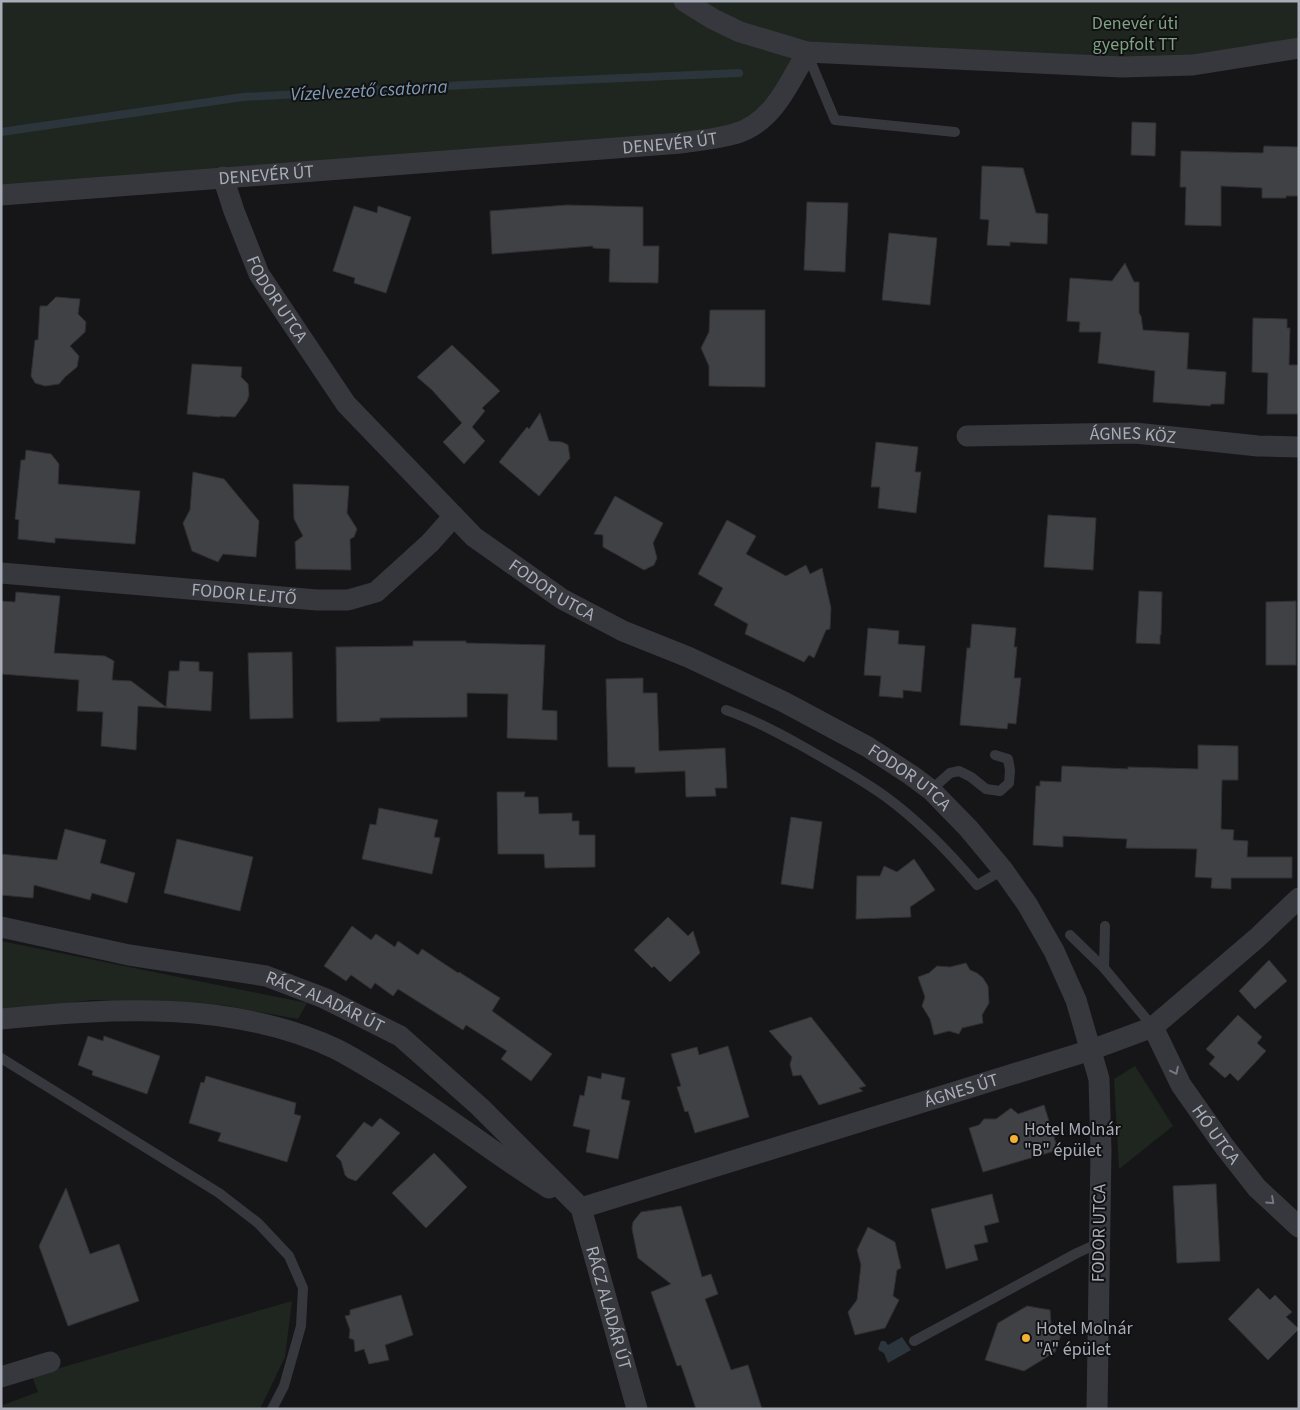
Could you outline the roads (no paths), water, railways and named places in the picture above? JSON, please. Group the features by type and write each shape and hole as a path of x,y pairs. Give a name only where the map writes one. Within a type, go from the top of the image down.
{"street":[{"path":"684,1 713,19 740,32 807,52 1122,67 1193,65 1299,48"},
{"name":"DENEVÉR ÚT","path":"1,195 681,143 736,134 762,120 783,95 807,52"},
{"name":"FODOR UTCA","path":"223,177 234,211 259,274 346,404 474,537 562,599 623,631 688,657 784,702 868,747 931,790 969,829 1003,870 1027,904 1054,951 1076,1000 1099,1079 1101,1151 1097,1409"},
{"name":"ÁGNES KÖZ","path":"967,436 1136,433 1258,446 1299,447"},
{"name":"FODOR LEJTŐ","path":"1,573 317,600 348,600 376,592 430,543 454,516"},
{"name":"ÁGNES ÚT","path":"581,1208 1091,1050 1153,1027 1257,938 1299,898"},
{"name":"RÁCZ ALADÁR ÚT","path":"1,927 129,955 266,976 324,998 400,1036 480,1107 581,1208 637,1409"},
{"path":"1,1019 89,1012 172,1010 229,1017 295,1032 338,1050 387,1078 438,1110 514,1166 581,1208"},
{"name":"HÓ UTCA","path":"1153,1027 1181,1085 1224,1146 1257,1188 1299,1227"},
{"path":"1,1377 50,1362"}],"lane":[{"path":"807,52 835,120 955,132"},
{"name":"FODOR UTCA","path":"726,710 739,714 802,746 887,798 948,851 977,885 1003,870"},
{"path":"931,790 950,772 960,771 986,789 1000,791 1009,783 1010,770 1008,759 994,754"},
{"path":"1104,968 1105,926"},
{"path":"1070,935 1104,968 1153,1027"},
{"path":"1,1058 220,1193 258,1223 289,1256 302,1288 301,1326 284,1386 272,1409"},
{"path":"914,1341 1099,1243"}],"waterway":[{"name":"Vízelvezető csatorna","path":"1,132 243,97 739,73"}],"place":[{"name":"Hotel Molnár \"B\" épület","path":"1014,1139"},
{"name":"Hotel Molnár \"A\" épület","path":"1026,1338"}],"park label":[{"name":"Denevér úti gyepfolt TT","path":"1135,33"}]}
